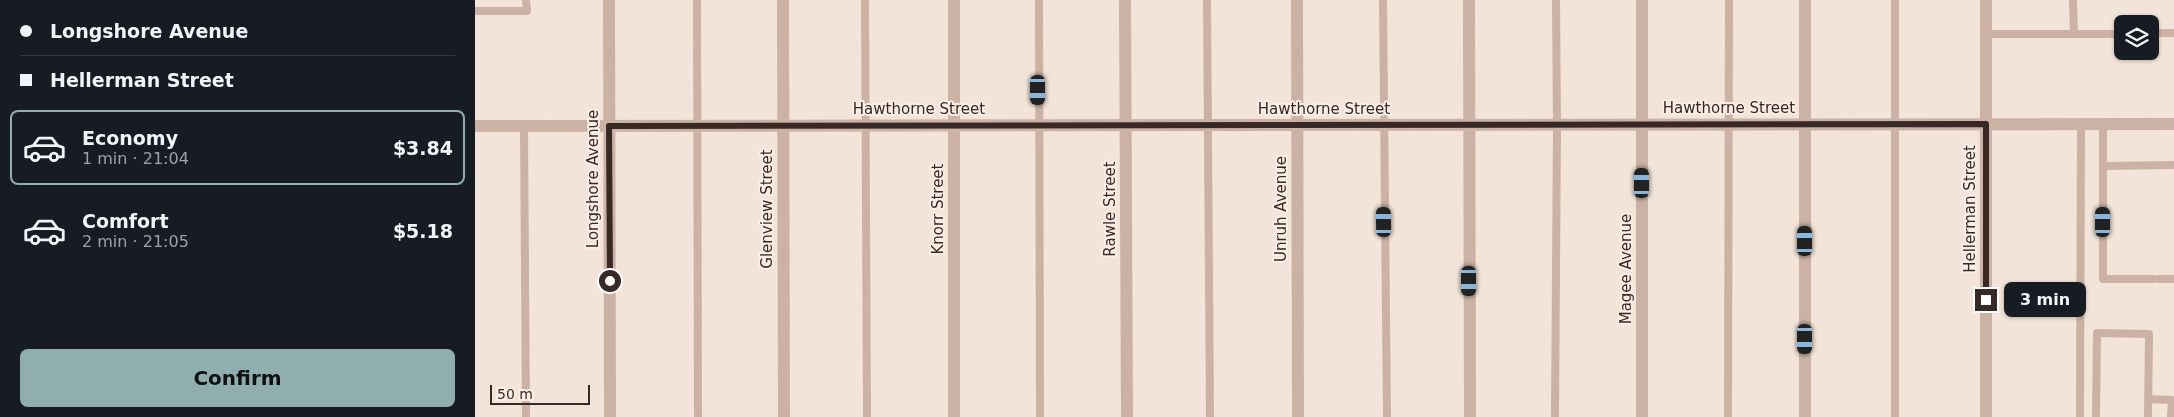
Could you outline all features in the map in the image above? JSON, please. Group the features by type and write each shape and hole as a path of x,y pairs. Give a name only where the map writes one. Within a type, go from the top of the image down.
{"street":[{"name":"Longshore Avenue","path":"609,0 610,417"},
{"name":"Glenview Street","path":"783,0 784,417"},
{"name":"Knorr Street","path":"954,0 954,417"},
{"name":"Rawle Street","path":"1125,0 1127,417"},
{"name":"Unruh Avenue","path":"1297,0 1298,417"},
{"path":"1469,0 1470,417"},
{"name":"Magee Avenue","path":"1642,0 1642,417"},
{"path":"1805,0 1805,417"},
{"name":"Hellerman Street","path":"1986,0 1986,417"},
{"name":"Hawthorne Street","path":"475,126 2174,124"}],"lane":[{"path":"475,11 527,11 527,0"},
{"path":"697,0 698,417"},
{"path":"865,0 867,417"},
{"path":"1039,0 1040,417"},
{"path":"1207,0 1210,417"},
{"path":"1383,0 1387,417"},
{"path":"1555,417 1556,0"},
{"path":"1728,417 1729,0"},
{"path":"1895,0 1895,417"},
{"path":"2073,0 2073,34"},
{"path":"2159,33 2174,33"},
{"path":"1986,34 2114,34"},
{"path":"2080,417 2081,124"},
{"path":"2103,124 2103,279 2174,279"},
{"path":"523,126 526,417"},
{"path":"2103,166 2174,165"},
{"path":"2096,417 2097,333 2149,334 2148,417"},
{"path":"2148,400 2171,400 2171,417"}],"route":[{"path":"610,281 609,126 1986,124 1986,300"}]}
